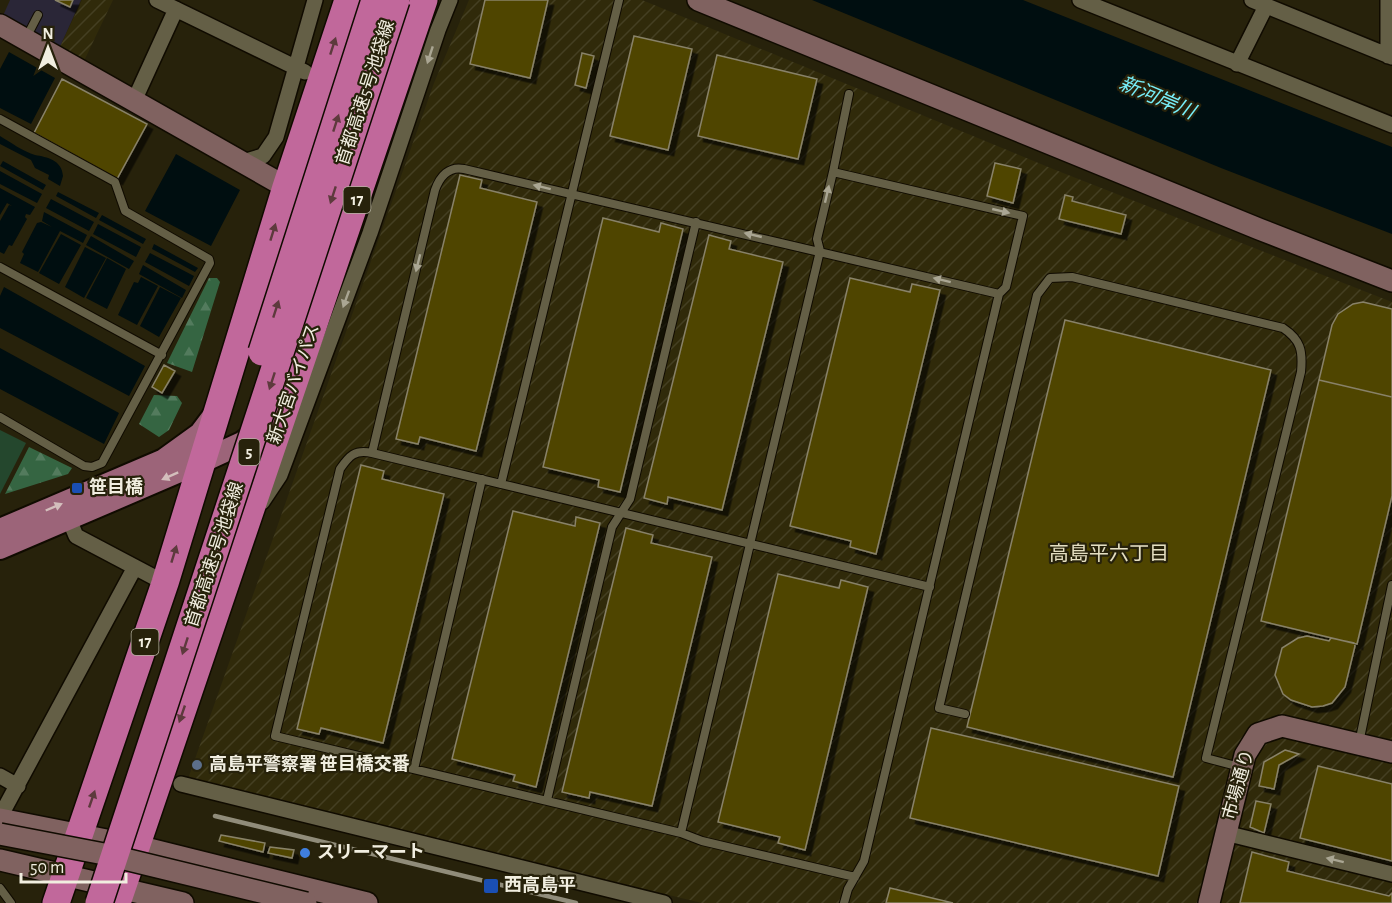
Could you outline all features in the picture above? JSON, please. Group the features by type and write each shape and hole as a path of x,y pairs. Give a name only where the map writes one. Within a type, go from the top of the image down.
{"highway":[{"name":"17","path":"56,903 165,583 286,187 348,0"},
{"name":"首都高速5号池袋線","path":"80,903 375,0"},
{"name":"首都高速5号池袋線","path":"99,903 396,0"},
{"name":"新大宮バイパス","path":"120,895 424,0"}],"main road":[{"path":"0,548 242,443 266,426 289,400"},
{"path":"0,530 164,460 200,434 220,408"}],"street":[{"path":"157,0 185,8 301,70"},
{"path":"243,162 263,156 273,142 301,70 315,0"},
{"path":"247,523 280,475 370,233 406,116 450,0"},
{"path":"698,0 1392,281"},
{"path":"1080,0 1392,125"},
{"path":"1237,63 1259,3 1390,57 1388,0"},
{"path":"134,100 185,8"},
{"path":"0,25 286,187"},
{"path":"69,519 76,536 165,583"},
{"path":"135,567 0,818 137,846 367,903"},
{"name":"市場通り","path":"1209,903 1242,767 1252,740 1272,728 1292,728 1392,752"},
{"path":"0,776 18,786"},
{"path":"182,784 664,903"},
{"path":"1226,833 1392,874"},
{"path":"0,834 104,854 306,903"},
{"path":"0,844 100,863 266,903"},
{"path":"0,860 65,874 120,895 183,903"}],"lane":[{"path":"501,484 619,0"},
{"path":"25,39 38,15"},
{"path":"681,833 820,251 817,239 849,94"},
{"path":"0,119 115,182 125,211 209,259 210,263 106,460 98,465 84,466 0,417"},
{"path":"372,453 435,190 441,177 459,168 999,294"},
{"path":"832,172 1023,216 1006,287 999,294 864,861 848,889 844,903"},
{"path":"547,800 612,527 630,499 696,222"},
{"path":"0,267 162,355"},
{"path":"965,714 939,708 1037,295 1050,278 1072,277 1282,328 1295,337 1301,347 1301,372 1206,758 1242,767"},
{"path":"855,878 547,800 275,736 340,469 353,453 362,451 930,586"},
{"path":"414,769 482,480"},
{"path":"1358,744 1392,585"},
{"path":"0,888 10,903"}],"shaded area":[{"path":"10,0 81,0 59,49 2,18"},
{"path":"82,0 113,0 84,61 59,49"},
{"path":"469,0 642,0 1053,169 1392,302 1392,903 702,903 194,781 189,776 434,83"}],"green space":[{"path":"209,278 217,278 220,282 192,372 167,363"},
{"path":"154,395 177,396 182,403 169,430 159,437 139,424"},
{"path":"0,430 26,443 0,494"},
{"path":"29,447 72,468 68,474 5,494"}],"water":[{"name":"新河岸川","path":"812,0 1023,0 1392,147 1392,234 1221,168"},
{"path":"9,52 55,78 31,124 0,108 0,69"},
{"path":"0,136 26,152 49,158 57,163 63,176 60,186 48,179 49,175 35,168 31,160 0,144"},
{"path":"176,154 240,190 211,246 145,211"},
{"path":"3,161 46,185 43,190 0,166"},
{"path":"0,171 42,194 37,203 0,184"},
{"path":"0,188 35,207 30,215 26,214 27,219 12,246 9,245 4,254 0,252 0,221 9,205 12,206 7,203 0,215"},
{"path":"58,192 99,213 96,218 56,196"},
{"path":"51,199 94,222 89,231 46,208"},
{"path":"44,212 87,235 83,243 60,231 38,272 20,263 24,254 22,252 37,223 41,222 52,227 42,221"},
{"path":"102,215 146,239 143,244 99,220"},
{"path":"98,224 141,247 136,257 93,234"},
{"path":"61,234 81,245 59,284 39,273"},
{"path":"91,236 134,261 129,269 86,245"},
{"path":"154,244 198,268 195,272 152,249"},
{"path":"85,247 106,258 84,298 65,287"},
{"path":"150,253 194,276 189,286 145,262"},
{"path":"107,258 126,269 107,309 86,298"},
{"path":"143,265 186,290 182,298 139,274"},
{"path":"141,277 158,286 137,325 118,315 134,282 138,283"},
{"path":"4,287 145,366 129,396 0,328 0,296"},
{"path":"160,287 181,298 159,337 140,326"},
{"path":"0,348 119,413 104,444 0,389"}],"building":[{"path":"55,0 73,0 70,7"},
{"path":"485,0 548,0 530,78 470,64"},
{"path":"634,36 692,49 668,150 610,136"},
{"path":"582,53 594,56 586,88 575,85"},
{"path":"717,55 817,79 798,159 698,136"},
{"path":"62,79 147,124 117,179 34,133"},
{"path":"995,163 1021,169 1013,203 987,196"},
{"path":"460,175 482,180 480,188 537,202 476,451 420,437 418,444 396,439"},
{"path":"1065,195 1073,197 1072,201 1126,215 1121,234 1059,219"},
{"path":"603,218 659,232 661,223 683,229 620,492 598,487 599,480 543,467"},
{"path":"709,235 731,241 729,249 783,262 722,510 668,497 667,504 644,498"},
{"path":"850,278 910,292 912,284 940,290 876,554 850,547 851,541 790,526"},
{"path":"1363,302 1392,309 1392,397 1319,380 1332,325 1338,314 1353,304"},
{"path":"1065,320 1271,370 1173,777 967,727"},
{"path":"164,365 175,371 162,393 152,387"},
{"path":"1319,380 1392,397 1392,496 1357,644 1261,621"},
{"path":"361,465 384,471 382,479 444,494 383,743 321,728 319,734 297,729"},
{"path":"513,511 575,526 576,517 600,523 536,787 513,781 515,775 452,759"},
{"path":"626,528 653,535 651,543 712,557 652,806 590,792 589,798 562,792"},
{"path":"778,574 839,588 841,580 868,587 805,850 778,843 780,837 718,822"},
{"path":"1307,636 1329,641 1331,638 1354,643 1355,646 1345,687 1332,703 1323,706 1312,707 1291,700 1283,694 1275,675 1282,648 1298,638"},
{"path":"931,728 1179,786 1158,876 910,818"},
{"path":"1285,750 1299,754 1279,765 1274,789 1259,786 1264,762"},
{"path":"1318,766 1392,784 1392,861 1300,838"},
{"path":"1256,801 1271,804 1264,833 1250,827"},
{"path":"221,835 265,843 263,852 219,841"},
{"path":"270,847 294,850 292,858 268,853"},
{"path":"1252,852 1289,862 1287,871 1389,896 1392,893 1392,903 1240,903"},
{"path":"890,888 953,903 886,903"}],"railway":[{"path":"215,816 576,903"}],"place":[{"name":"笹目橋","path":"77,488"},
{"name":"高島平警察署 笹目橋交番","path":"197,765"},
{"name":"スリーマート","path":"305,853"},
{"name":"西高島平","path":"491,886"}],"district":[{"name":"高島平六丁目","path":"1109,554"}]}
